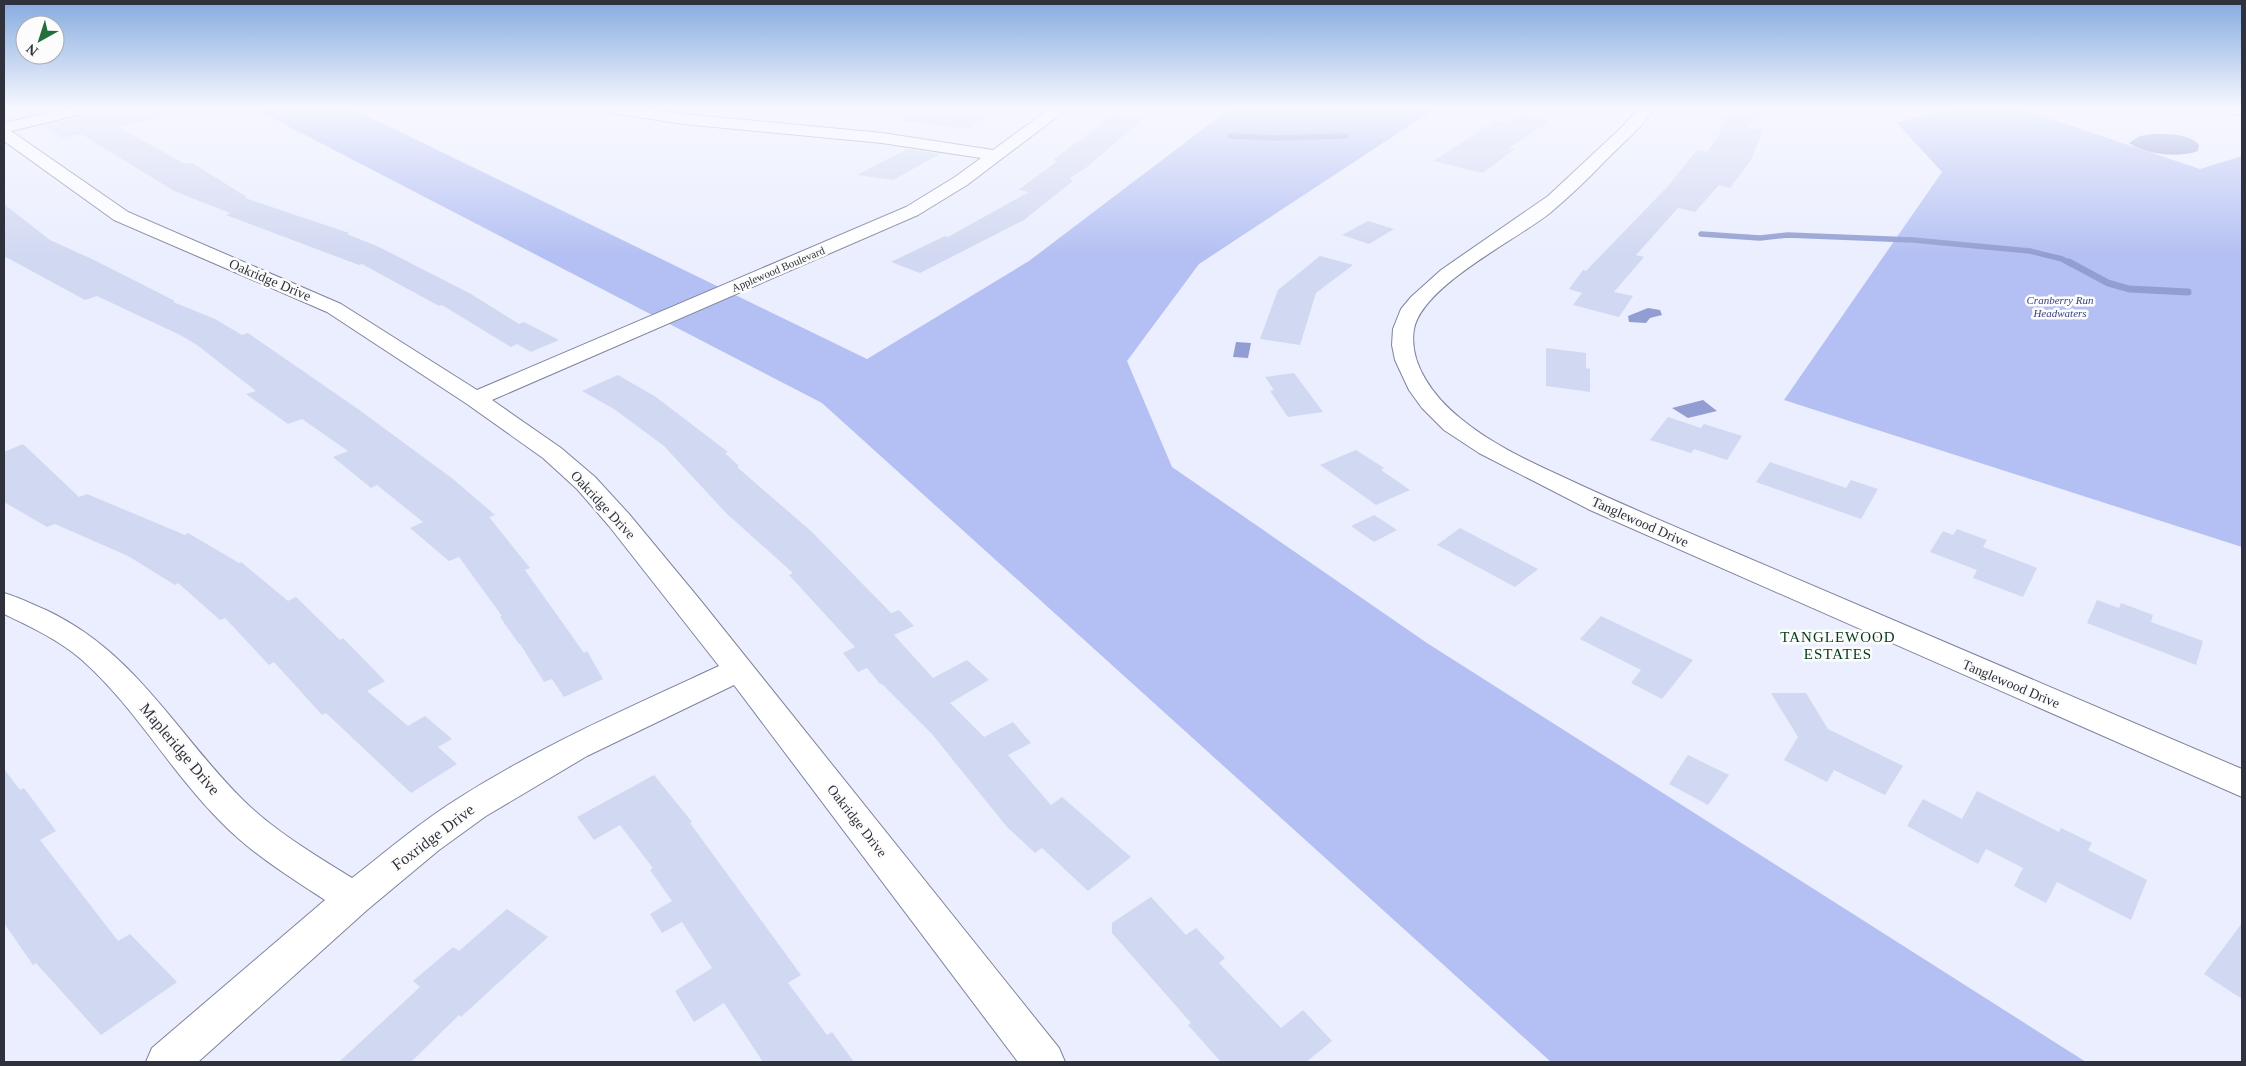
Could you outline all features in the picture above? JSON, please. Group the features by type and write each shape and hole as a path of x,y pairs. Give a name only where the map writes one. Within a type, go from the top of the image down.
{"street":[{"name":"Oakridge Drive","path":"36,157 121,216 152,231 298,290 334,308 475,399 552,453 586,484 619,520 1044,1062"},
{"name":"Applewood Boulevard","path":"475,399 912,211 940,195 993,157"},
{"name":"Tanglewood Drive","path":"1601,157 1574,183 1538,213 1446,278 1414,306 1408,316 1403,334 1403,349 1406,363 1417,384 1433,406 1453,425 1478,442 1599,504 2242,784"},
{"name":"Mapleridge Drive","path":"4,603 41,619 92,652 133,693 232,811 273,845 354,899"},
{"name":"Foxridge Drive","path":"167,1062 354,899 426,840 522,776 575,747 738,670"}],"green space":[{"path":"347,157 451,157 867,359 1029,261 1166,157 1362,157 1199,264 1127,361 1172,467 1427,643 2086,1062 1551,1062 822,403"},
{"name":"Cranberry Run Headwaters","path":"1928,157 2163,157 2200,169 2242,157 2242,547 1784,400 1942,172"}],"shaded area":[{"path":"1648,308 1660,310 1662,315 1650,318 1646,323 1629,322 1628,316"},
{"path":"1236,342 1251,343 1248,358 1233,357"},
{"path":"1703,400 1717,411 1688,418 1672,408"}],"building":[{"path":"118,157 172,157 185,164 192,163 247,197 245,198 349,233 347,234 379,247 471,294 519,324 524,322 559,340 531,352 517,344 511,347 442,305 439,306 362,264 359,265 226,215 230,213 174,191"},
{"path":"892,157 935,157 893,180 857,175"},
{"path":"1057,157 1099,157 1070,178 1073,181 1024,220 920,273 891,262 945,236 948,237 1029,192 1018,190 1058,161 1053,160"},
{"path":"1440,157 1505,157 1483,173 1433,161"},
{"path":"1692,157 1752,157 1730,188 1719,185 1695,212 1678,208 1636,255 1644,257 1614,292 1633,296 1619,317 1573,305 1582,293 1569,289 1583,270 1586,271 1669,185"},
{"path":"4,204 50,240 175,301 173,302 215,319 242,335 248,333 358,409 453,479 495,515 489,517 530,568 525,570 584,653 587,651 603,679 564,697 552,679 544,682 500,617 502,616 459,557 449,561 410,528 423,522 377,485 371,488 333,457 348,451 302,419 288,424 246,394 256,391 197,345 180,335 97,296 85,300 4,256"},
{"path":"1368,221 1394,229 1369,244 1342,235"},
{"path":"1320,256 1353,265 1316,293 1300,345 1260,339 1278,290"},
{"path":"1546,348 1586,353 1586,368 1590,369 1590,392 1546,386"},
{"path":"1294,373 1323,412 1288,417 1270,391 1274,390 1265,377"},
{"path":"618,375 656,397 728,452 725,453 739,466 737,467 812,532 891,613 899,610 914,626 894,635 933,678 967,660 989,680 950,703 984,737 1013,722 1031,743 1008,755 1051,805 1062,797 1131,857 1088,891 1042,848 1035,853 1007,827 932,734 880,684 867,668 858,672 843,653 855,647 789,575 793,573 727,514 664,446 614,409 582,391"},
{"path":"1668,417 1701,428 1704,424 1742,436 1727,460 1694,449 1691,453 1650,440"},
{"path":"23,444 79,497 87,494 185,535 188,533 239,563 241,562 288,601 296,597 340,640 343,638 385,681 367,691 408,726 425,716 452,739 438,747 457,764 411,793 326,713 322,715 274,662 269,665 225,618 220,620 178,583 175,585 128,556 55,524 47,527 4,502 4,452"},
{"path":"1356,450 1384,468 1381,470 1410,490 1376,505 1320,465"},
{"path":"1770,462 1846,488 1851,480 1878,489 1861,519 1756,482"},
{"path":"1374,515 1397,530 1374,542 1351,526"},
{"path":"1460,528 1538,569 1515,587 1437,545"},
{"path":"1957,529 1987,540 1983,547 2037,568 2023,597 1973,578 1977,570 1930,552 1943,531 1953,535"},
{"path":"2097,600 2119,608 2121,603 2153,615 2151,622 2203,641 2196,665 2087,623"},
{"path":"1601,616 1693,660 1662,699 1631,683 1641,670 1580,639"},
{"path":"1771,693 1806,693 1828,729 1903,766 1885,795 1834,770 1827,782 1784,760 1798,737"},
{"path":"1688,755 1729,775 1708,805 1669,784"},
{"path":"4,769 20,790 24,788 56,831 40,840 118,941 130,934 177,982 101,1035 36,963 33,965 4,923"},
{"path":"654,775 692,822 690,823 801,975 788,983 827,1035 832,1032 854,1062 763,1062 724,1003 694,1022 675,991 712,968 682,922 662,933 650,914 672,901 650,870 653,868 620,825 594,840 577,817"},
{"path":"1977,791 2059,832 2061,828 2092,843 2088,850 2147,880 2131,920 2057,882 2046,903 2014,886 2023,868 1986,849 1978,864 1907,826 1923,799 1962,819"},
{"path":"1151,897 1186,935 1196,928 1225,958 1219,963 1281,1028 1303,1010 1332,1041 1306,1062 1221,1062 1188,1025 1191,1023 1112,933 1112,923"},
{"path":"507,909 548,937 461,1017 459,1015 411,1062 339,1062 420,987 413,981 453,947 459,951"},
{"path":"2242,923 2242,999 2204,974"}],"waterway":[{"path":"1701,234 1760,238 1788,235 1913,240 2030,251 2062,259 2071,264"},
{"path":"2069,262 2108,283 2129,289 2188,292"}],"district":[{"name":"TANGLEWOOD ESTATES","path":"1838,646"}]}
